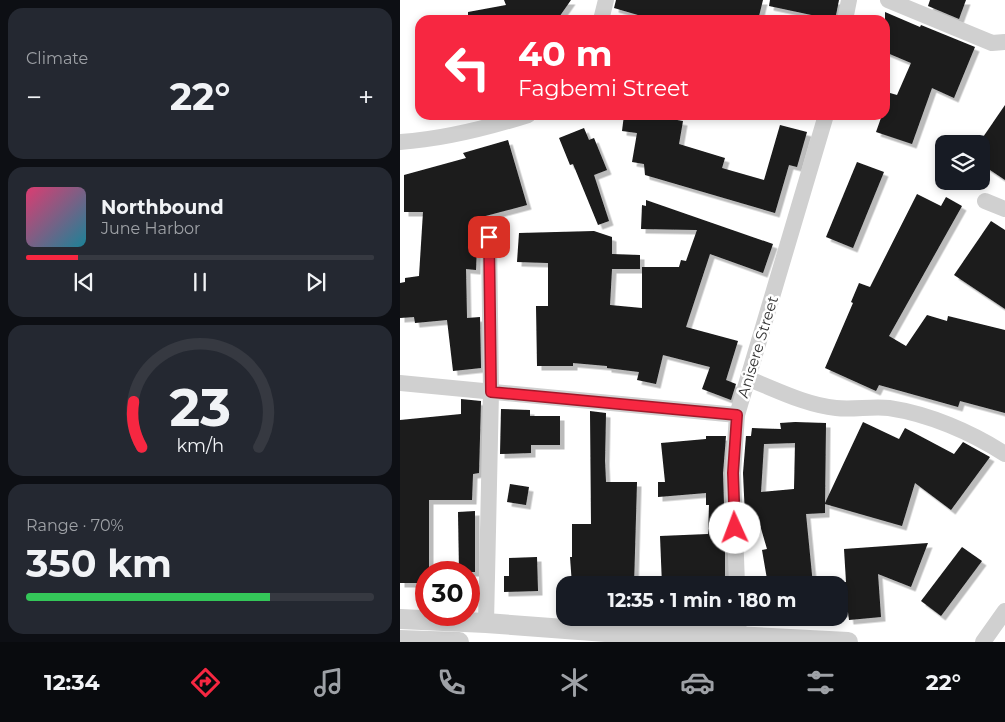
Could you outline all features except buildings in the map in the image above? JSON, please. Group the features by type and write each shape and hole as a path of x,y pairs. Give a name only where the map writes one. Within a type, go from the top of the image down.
{"street":[{"path":"602,15 606,0"},
{"path":"846,15 849,0"},
{"path":"888,0 992,43 1005,42"},
{"path":"400,142 429,140 514,120"},
{"name":"Anisere Street","path":"737,576 733,473 737,415 825,120"},
{"path":"985,201 1005,209"},
{"path":"486,623 491,392 489,237"},
{"path":"749,379 814,404 836,408 887,408 912,413 940,422 987,443 1005,454"},
{"path":"400,383 737,415"},
{"path":"983,642 1005,611"},
{"path":"400,619 486,623 644,635 714,635 738,627 848,642"},
{"path":"400,640 459,642"}],"route":[{"path":"489,237 491,392 737,415 733,473 735,528"}]}
